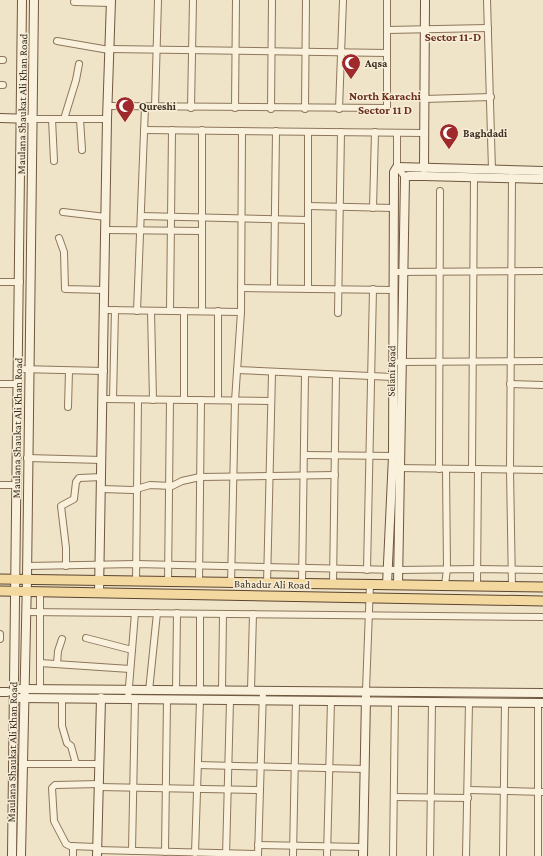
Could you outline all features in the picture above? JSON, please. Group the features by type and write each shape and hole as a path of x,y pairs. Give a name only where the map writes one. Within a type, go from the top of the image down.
{"main road":[{"name":"Bahadur Ali Road","path":"0,579 231,584 387,584 543,587"},
{"name":"Bahadur Ali Road","path":"0,591 543,601"}],"street":[{"name":"Maulana Shaukat Ali Khan Road","path":"12,856 15,698 16,485 19,384 22,0"},
{"name":"Maulana Shaukat Ali Khan Road","path":"21,856 27,580 28,370 34,0"},
{"path":"155,107 158,0"},
{"path":"191,108 193,0"},
{"path":"235,108 236,0"},
{"path":"271,108 272,0"},
{"path":"305,109 306,0"},
{"path":"338,109 342,0"},
{"path":"108,106 305,109 388,108 387,0"},
{"path":"424,172 425,0"},
{"path":"487,0 492,170"},
{"path":"74,2 111,2 107,119 100,593"},
{"path":"387,30 488,28"},
{"path":"57,41 109,50 157,49 387,53"},
{"path":"64,119 76,80 79,64"},
{"path":"424,99 491,97"},
{"path":"137,311 145,107"},
{"path":"0,118 107,119"},
{"path":"52,119 54,161"},
{"path":"80,119 82,150"},
{"path":"144,130 424,133"},
{"path":"170,311 172,130"},
{"path":"202,130 202,311"},
{"path":"231,584 235,401 241,312 242,131"},
{"path":"274,288 276,131"},
{"path":"308,132 308,289"},
{"path":"338,313 341,132"},
{"path":"374,208 375,132"},
{"path":"397,133 397,167 405,177 424,172 492,170 543,171"},
{"path":"397,167 424,172 474,177 543,179"},
{"name":"Selani Road","path":"397,167 394,172 393,290 398,362 400,468 398,585"},
{"name":"Selani Road","path":"387,584 391,468 393,456 393,378 398,362 403,271 405,177"},
{"path":"474,177 473,362 478,568 477,586"},
{"path":"512,178 510,362 512,587"},
{"path":"439,469 440,191"},
{"path":"308,206 393,208"},
{"path":"63,212 106,217"},
{"path":"141,216 308,220"},
{"path":"106,230 202,232"},
{"path":"59,238 64,252 65,289 105,290"},
{"path":"393,272 543,271"},
{"path":"0,282 20,282"},
{"path":"241,288 393,290"},
{"path":"366,570 373,290"},
{"path":"105,310 241,312"},
{"path":"113,399 115,310"},
{"path":"152,311 153,400"},
{"path":"184,311 184,400"},
{"path":"218,311 218,400"},
{"path":"398,362 543,361"},
{"path":"19,369 104,371"},
{"path":"237,370 272,373 393,378"},
{"path":"68,407 69,371"},
{"path":"267,584 270,401 272,373"},
{"path":"302,584 305,374"},
{"path":"333,584 336,375"},
{"path":"0,384 19,384"},
{"path":"510,384 543,385"},
{"path":"103,399 270,401"},
{"path":"136,582 138,400"},
{"path":"168,582 170,400"},
{"path":"199,583 202,400"},
{"path":"305,455 369,457 393,456"},
{"path":"27,458 102,460"},
{"path":"391,468 543,470"},
{"path":"445,585 447,569 446,469"},
{"path":"102,489 137,489 150,485 170,486 200,477 335,475"},
{"path":"66,566 66,543 61,506 74,499 76,482 79,478 102,477"},
{"path":"0,485 16,485"},
{"path":"27,566 136,564 302,567 366,570 478,568 543,570"},
{"path":"363,856 366,690 370,584"},
{"path":"40,592 40,689"},
{"path":"26,612 543,617"},
{"path":"132,851 133,788 130,669 135,613"},
{"path":"149,691 157,613"},
{"path":"176,691 177,613"},
{"path":"200,614 200,690"},
{"path":"222,690 224,614"},
{"path":"251,690 253,614"},
{"path":"0,634 0,639"},
{"path":"86,638 132,650"},
{"path":"57,664 58,651 62,639"},
{"path":"40,664 130,669"},
{"path":"4,692 15,688 40,689 167,700 395,701 469,703 540,702 538,856"},
{"path":"4,692 15,698 101,698 130,696 149,691 200,690 366,690 543,693"},
{"path":"260,790 53,786 54,821 66,844 97,851 258,855 263,701 263,690"},
{"path":"62,698 62,726 67,743 71,746 76,764"},
{"path":"97,851 101,698"},
{"path":"165,852 167,700"},
{"path":"195,853 200,700"},
{"path":"226,855 230,701"},
{"path":"293,856 296,701"},
{"path":"327,856 331,701"},
{"path":"393,856 395,701"},
{"path":"430,856 432,798 432,702"},
{"path":"466,856 469,703"},
{"path":"503,856 505,703"},
{"path":"23,764 99,764"},
{"path":"198,765 365,769"},
{"path":"468,790 540,792"},
{"path":"394,797 468,798"},
{"path":"258,845 363,847"},
{"path":"73,846 73,856"}],"place":[{"name":"Aqsa","path":"351,80"},
{"name":"Qureshi","path":"125,123"},
{"name":"Baghdadi","path":"449,150"}],"district":[{"name":"Sector 11-D","path":"453,37"},
{"name":"North Karachi Sector 11 D","path":"385,103"}]}
